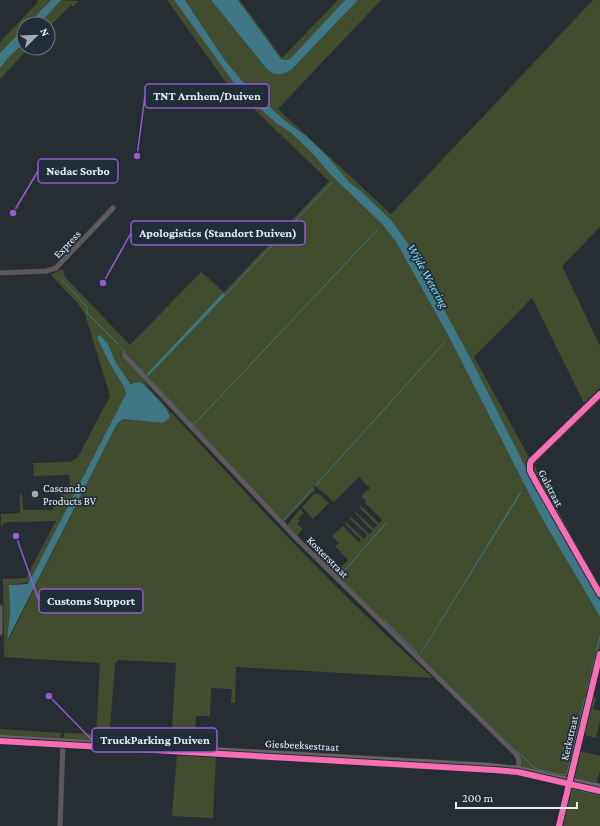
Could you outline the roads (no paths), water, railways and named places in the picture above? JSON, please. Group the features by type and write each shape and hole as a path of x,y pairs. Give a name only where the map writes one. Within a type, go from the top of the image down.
{"street":[{"name":"Express","path":"0,273 46,271 56,268 113,208"},
{"name":"Kosterstraat","path":"124,355 292,535 516,754 519,760 518,769"},
{"name":"Galstraat","path":"600,394 531,461 530,467 537,484 600,594"},
{"path":"0,607 0,633"},
{"name":"Kerkstraat","path":"559,826 600,654"},
{"name":"Giesbeeksestraat","path":"0,738 473,765 518,769 600,787"},
{"path":"60,826 63,741"}],"water":[{"path":"51,0 61,0 46,16 36,16"},
{"path":"174,0 185,0 224,59 244,83 284,120 306,136 328,157 350,183 361,191 392,221 407,242 473,363 540,496 600,601 600,617 540,515 449,337 396,242 382,224 332,176 312,153 290,132 276,123 247,97 234,83"},
{"path":"211,0 238,0 281,59 285,60 290,59 345,0 358,0 291,70 277,74 271,72 265,67"},
{"path":"16,36 16,50 0,68 0,53"},
{"path":"223,293 226,295 148,376 147,374"},
{"path":"100,335 108,344 116,363 130,384 138,382 143,384 167,410 170,418 163,423 123,419 117,424 7,641 10,613 9,585 27,584 29,582 126,394 124,387 108,360 97,337"},
{"path":"520,492 521,493 420,655 420,654"}],"waterway":[{"path":"227,293 332,182"},
{"path":"220,397 377,230"},
{"path":"61,279 87,307 87,313 118,344"},
{"path":"316,485 444,343"},
{"path":"121,348 125,353"},
{"path":"130,358 144,372"},
{"path":"153,382 187,418"},
{"path":"193,425 218,399"},
{"path":"190,421 208,441"},
{"path":"211,444 218,452"},
{"path":"283,521 312,489"},
{"path":"381,618 339,577 387,522"},
{"path":"384,620 417,652"},
{"path":"587,691 600,637"},
{"path":"517,751 536,769 562,775 567,774 585,698"},
{"path":"573,789 600,795"}],"place":[{"name":"TNT Arnhem/Duiven","path":"137,156"},
{"name":"Nedac Sorbo","path":"13,213"},
{"name":"Apologistics (Standort Duiven)","path":"103,283"},
{"name":"Cascando Products BV","path":"35,494"},
{"name":"Customs Support","path":"16,536"},
{"name":"TruckParking Duiven","path":"49,696"}],"water label":[{"name":"Wijde Wetering","path":"428,276"}]}
